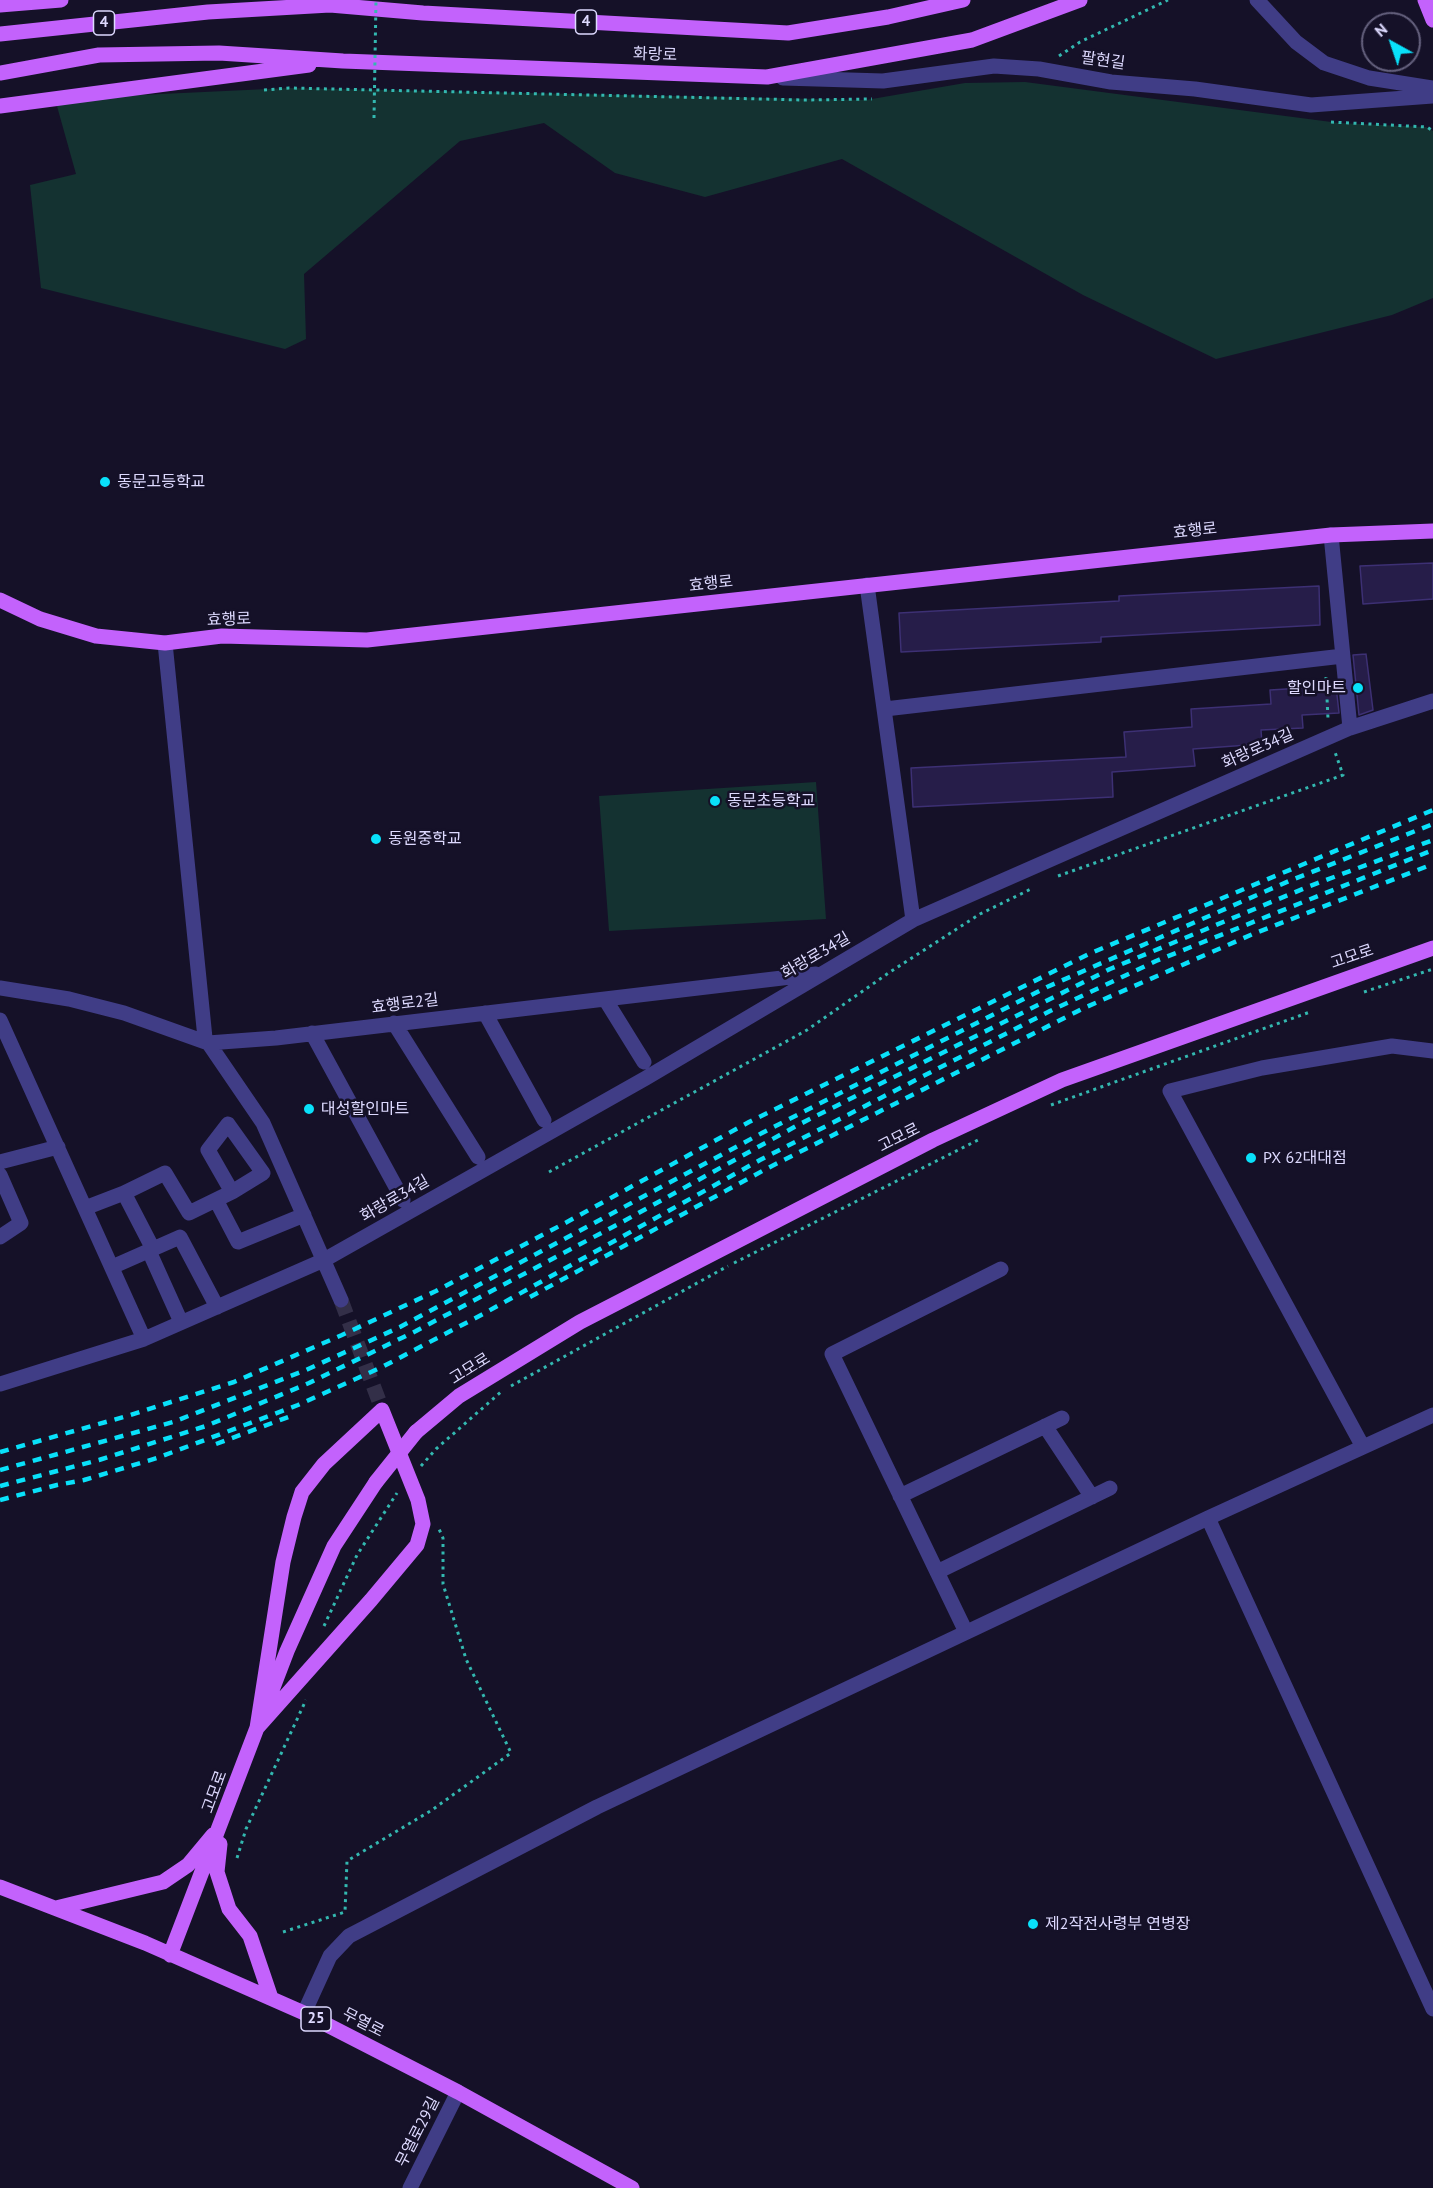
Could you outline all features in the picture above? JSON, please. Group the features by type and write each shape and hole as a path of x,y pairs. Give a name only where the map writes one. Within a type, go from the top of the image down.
{"main road":[{"path":"0,5 61,0"},
{"path":"297,0 330,5"},
{"name":"화랑로","path":"0,34 208,12 330,5 423,13 788,33 888,17 963,0"},
{"name":"화랑로","path":"0,73 99,55 219,53 343,61 767,77 972,40 1080,0"},
{"path":"1425,0 1433,20"},
{"path":"0,106 343,61"},
{"name":"효행로","path":"0,600 40,619 96,636 165,643 222,636 367,640 1331,535 1433,531"},
{"name":"고모로","path":"170,1955 287,1650 334,1546 376,1482 417,1432 459,1396 580,1322 933,1140 1062,1080 1433,948"},
{"path":"381,1405 418,1500 423,1524 417,1545 312,1668 257,1728 283,1562 302,1492 324,1464 381,1405"},
{"path":"55,1908 163,1882 188,1865 222,1823"},
{"path":"222,1823 217,1872 229,1909 250,1936 271,1998"},
{"name":"무열로","path":"0,1887 170,1955 304,2013 458,2092 632,2188"}],"street":[{"path":"1257,0 1296,42 1324,63 1369,78 1433,88"},
{"name":"팔현길","path":"767,77 883,81 994,66 1039,69 1111,82 1195,89 1311,105 1433,96"},
{"path":"1331,535 1350,728"},
{"path":"867,585 913,920"},
{"path":"165,643 205,1038 263,1123 341,1300"},
{"path":"885,709 1343,656"},
{"name":"화랑로34길","path":"0,1384 144,1339 324,1260 646,1078 913,920 1350,728 1433,701"},
{"name":"효행로2길","path":"0,988 69,999 124,1013 208,1043 312,1033 821,973"},
{"path":"605,999 644,1062"},
{"path":"485,1013 544,1120"},
{"path":"0,1020 144,1339"},
{"path":"394,1023 478,1157"},
{"name":"화랑로34길","path":"312,1033 403,1200"},
{"path":"1363,1447 1170,1090 1262,1068 1392,1046 1433,1051"},
{"path":"0,1162 58,1147"},
{"path":"85,1208 124,1193 165,1173 189,1213 232,1192"},
{"path":"0,1174 21,1223 0,1237"},
{"path":"124,1193 181,1322"},
{"path":"216,1200 238,1242 304,1215"},
{"path":"112,1267 180,1237 218,1307"},
{"path":"966,1632 832,1354 1001,1269"},
{"path":"304,2013 330,1956 349,1936 597,1807 1208,1518 1433,1415"},
{"path":"900,1496 1062,1418"},
{"path":"1045,1426 1092,1497"},
{"path":"937,1572 1110,1488"},
{"path":"1208,1518 1433,2008"},
{"name":"무열로29길","path":"410,2188 458,2092"}],"path":[{"path":"374,118 376,0"},
{"path":"1039,69 1080,42 1168,0"},
{"path":"257,90 289,88 804,100 877,98"},
{"path":"1328,121 1426,127 1433,131"},
{"path":"1048,880 1343,775 1330,738 1326,676"},
{"path":"549,1172 807,1030 890,972 980,914 1039,885"},
{"path":"1360,993 1433,969"},
{"path":"1043,1108 1317,1009"},
{"path":"414,1474 436,1449 503,1390 728,1267 980,1139"},
{"path":"322,1629 357,1555 400,1490"},
{"path":"283,1932 345,1912 347,1861 432,1810 511,1753 465,1659 442,1584 443,1538 437,1524 423,1524"},
{"path":"234,1867 246,1829 305,1702 312,1668"}],"green space":[{"path":"1025,82 1339,123 1426,127 1433,131 1433,298 1392,315 1216,359 1083,295 842,159 705,197 615,173 544,123 460,141 304,274 306,339 285,349 41,288 30,185 76,174 55,99 289,88 866,100 965,83"},
{"path":"816,782 826,919 609,931 599,796"}],"building":[{"path":"1433,563 1433,599 1363,604 1360,566"},
{"path":"1319,586 1320,625 1101,637 1101,642 901,652 899,613 1119,601 1119,596"},
{"path":"1366,654 1373,710 1359,715 1353,655"},
{"path":"1336,686 1339,713 1302,715 1303,728 1261,730 1262,744 1193,749 1195,766 1112,772 1113,797 913,807 911,768 1126,757 1124,732 1192,727 1191,709 1271,704 1270,690"}],"tunnel":[{"path":"341,1300 379,1401"}],"railway":[{"path":"0,1452 127,1416 234,1382 342,1335 436,1291 749,1122 1091,953 1433,810"},
{"path":"0,1470 173,1422 306,1370 400,1327 762,1133 1047,987 1289,881 1433,824"},
{"path":"0,1486 99,1460 206,1426 309,1383 416,1331 624,1221 798,1125 1110,969 1310,886 1433,840"},
{"path":"0,1500 84,1480 157,1458 298,1405 382,1367 483,1314 760,1160 1050,1011 1156,961 1433,850"},
{"path":"530,1297 766,1169 1084,1008 1253,934 1433,864"},
{"path":"216,1444 291,1416"}],"place":[{"name":"동문고등학교","path":"105,482"},
{"name":"할인마트","path":"1358,688"},
{"name":"동문초등학교","path":"715,801"},
{"name":"동원중학교","path":"376,839"},
{"name":"대성할인마트","path":"309,1109"},
{"name":"PX 62대대점","path":"1251,1158"},
{"name":"제2작전사령부 연병장","path":"1033,1924"}]}
